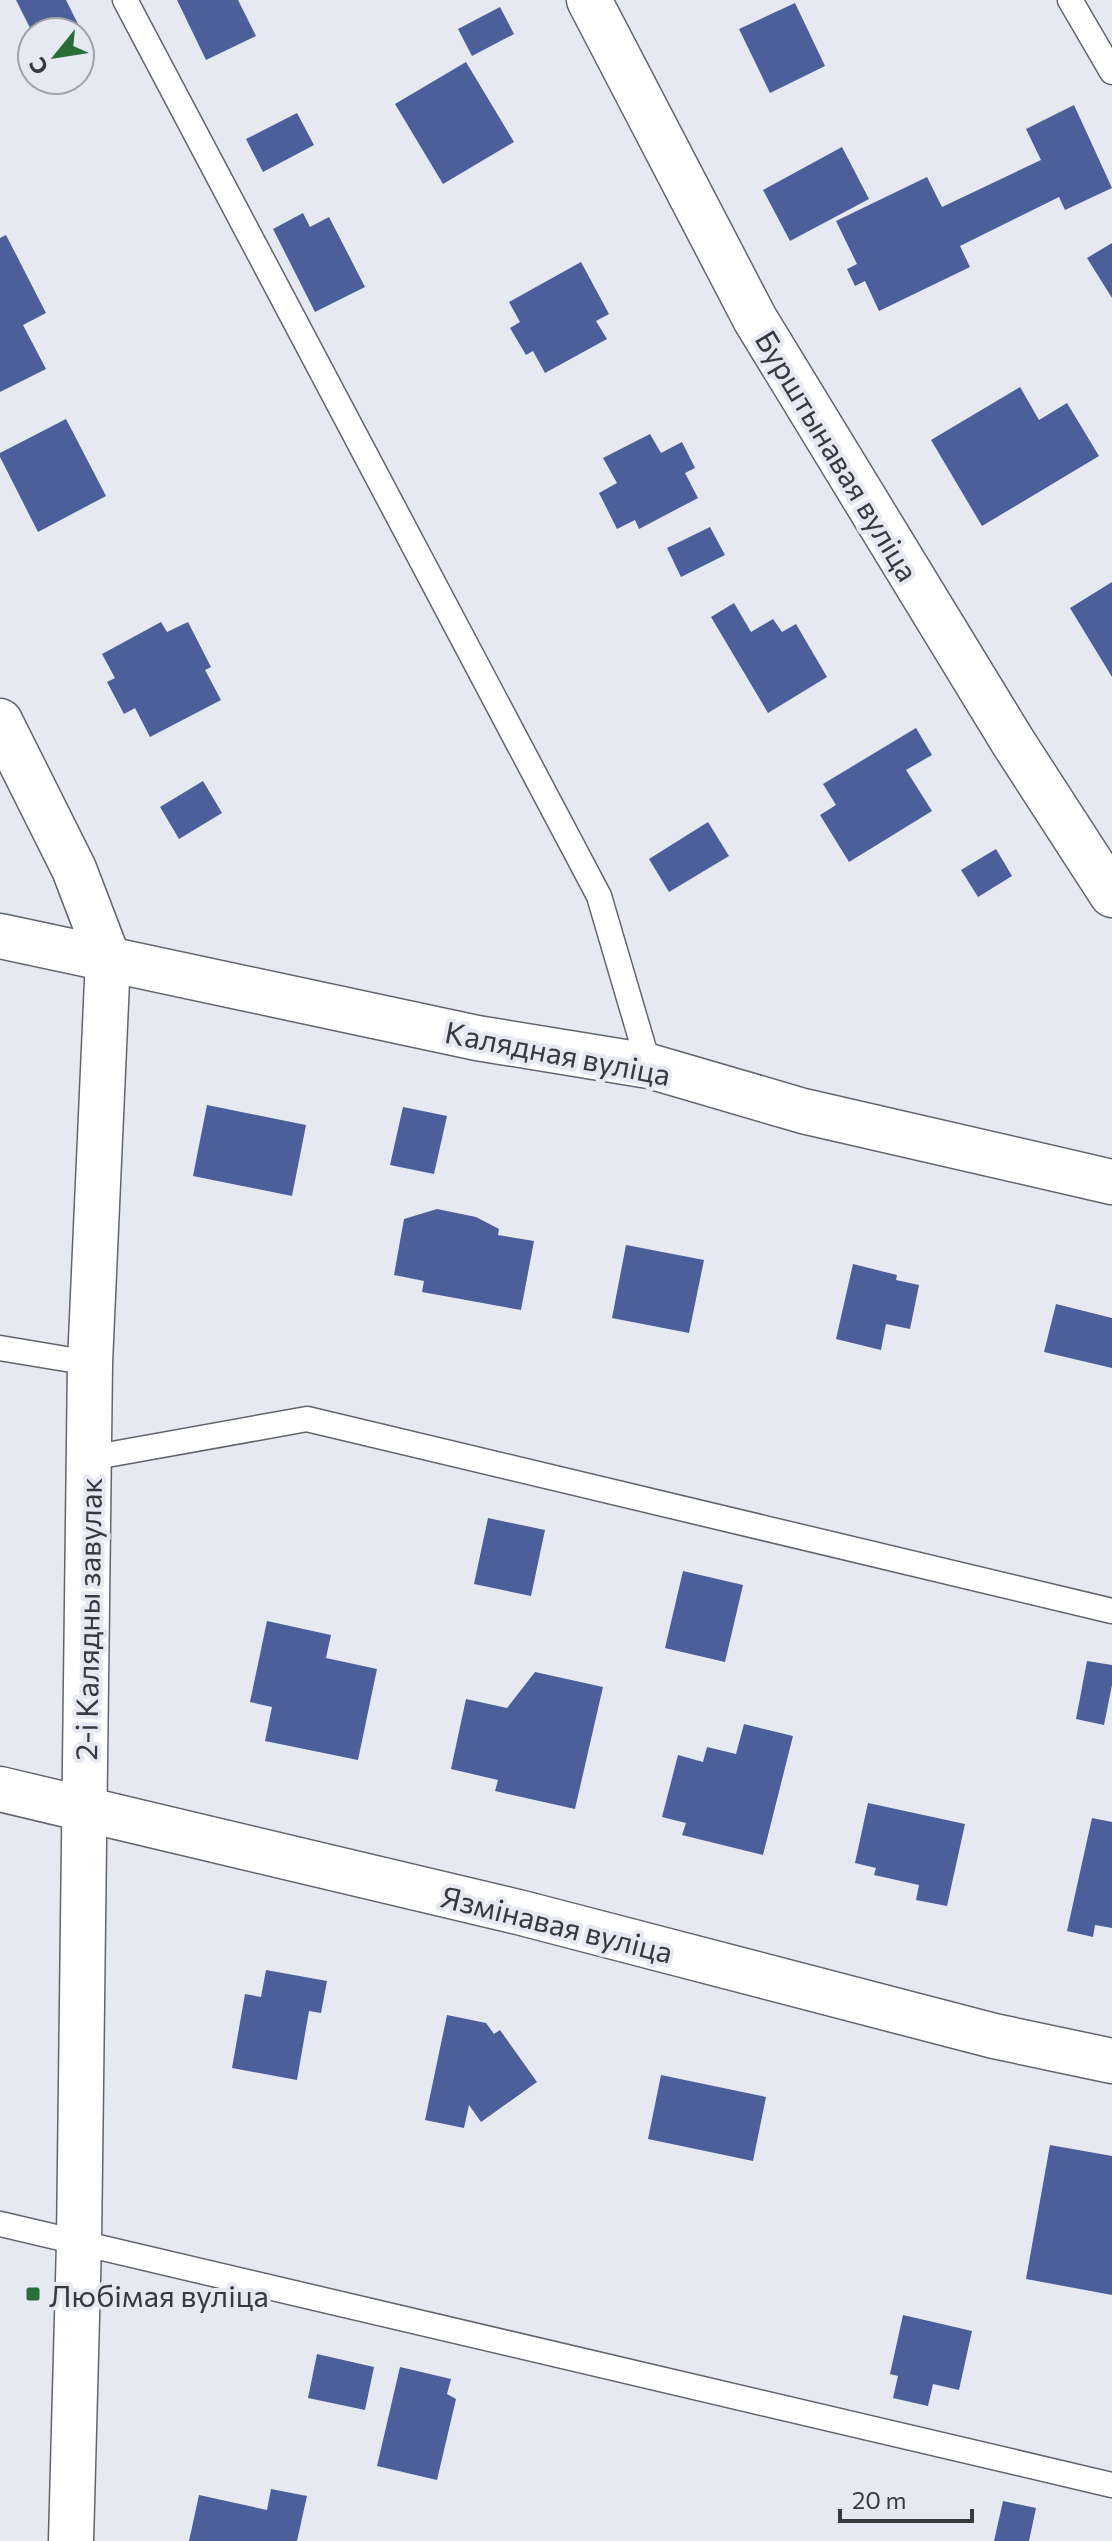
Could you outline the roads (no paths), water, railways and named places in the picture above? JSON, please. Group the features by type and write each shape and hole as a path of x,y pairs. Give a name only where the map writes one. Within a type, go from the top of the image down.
{"street":[{"name":"Бурштынавая вуліца","path":"589,0 755,319 1013,742 1112,895"},
{"name":"2-і Калядны завулак","path":"0,721 74,869 108,958 90,1363 79,2243 71,2541"},
{"name":"Калядная вуліца","path":"0,936 477,1038 649,1066 803,1111 1112,1182"},
{"name":"Язмінавая вуліца","path":"0,1789 522,1913 994,2036 1112,2061"}],"lane":[{"path":"125,0 599,896 649,1066"},
{"path":"1070,0 1112,72"},
{"path":"0,1348 90,1363"},
{"path":"90,1458 307,1419 1112,1611"},
{"path":"0,2224 1112,2485"}],"place":[{"name":"Любімая вуліца","path":"33,2294"}]}
